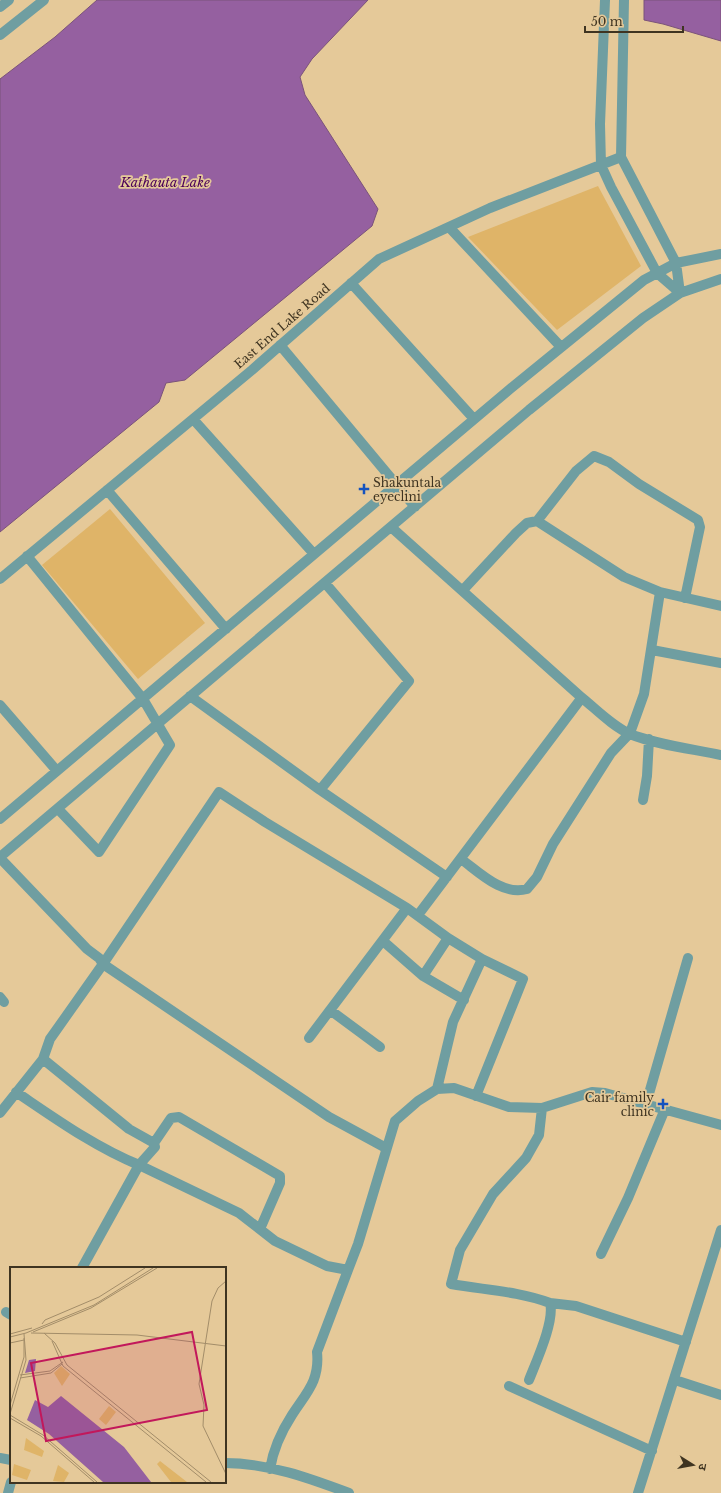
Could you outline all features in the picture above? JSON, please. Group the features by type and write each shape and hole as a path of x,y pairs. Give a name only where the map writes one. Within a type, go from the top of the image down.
{"street":[{"path":"0,7 9,0"},
{"path":"0,35 44,0"},
{"path":"605,0 600,124 602,165 611,187 658,273 680,293"},
{"path":"624,0 621,157 676,263 680,293"},
{"name":"East End Lake Road","path":"0,579 280,345 379,259 490,208 621,157"},
{"path":"449,227 561,347"},
{"path":"0,819 474,419 644,280 676,263 721,254"},
{"path":"386,1148 329,1117 103,964 99,958 87,949 0,858 391,527 637,323 680,293 721,279"},
{"path":"351,283 474,419"},
{"path":"280,345 415,507"},
{"path":"193,418 314,554"},
{"path":"463,590 516,533 527,523 537,521 576,471 594,456 609,462 639,484 698,520 700,527 685,598"},
{"path":"107,490 226,629"},
{"path":"537,521 624,577 660,592 721,606"},
{"path":"391,527 463,590 580,697 606,718 630,733 649,739 721,755"},
{"path":"27,556 143,699 170,745 99,852 58,809"},
{"path":"320,790 409,681 325,583"},
{"path":"461,859 495,884 511,890 527,889 537,877 553,844 611,753 630,733 644,694 660,592"},
{"path":"652,650 721,664"},
{"path":"190,696 320,790 447,877"},
{"path":"418,915 580,700 580,697"},
{"path":"0,705 57,771"},
{"path":"643,800 647,776 649,739"},
{"path":"0,1113 43,1059 50,1039 103,964 219,792 265,822 407,908 448,938 482,959 523,979 476,1096"},
{"path":"309,1038 407,908"},
{"path":"423,976 448,938"},
{"path":"383,941 423,976 464,1000"},
{"path":"646,1104 688,958"},
{"path":"437,1089 453,1022 482,959"},
{"path":"330,1010 380,1047"},
{"path":"43,1059 129,1129 154,1143"},
{"path":"270,1469 272,1455 284,1428 312,1386 318,1364 317,1352 358,1244 395,1121 418,1101 437,1089 454,1088 509,1107 542,1108 592,1092 605,1093 721,1125"},
{"path":"16,1092 68,1127 118,1156 239,1213 275,1241 327,1266 348,1270"},
{"path":"542,1108 539,1135 526,1158 493,1194 460,1250 451,1284 530,1296 550,1303 576,1306 686,1342"},
{"path":"601,1254 628,1198 665,1109"},
{"path":"83,1267 139,1165 155,1147 154,1143 171,1118 179,1118 280,1176 280,1183 260,1228"},
{"path":"638,1493 721,1230"},
{"path":"528,1380 545,1338 552,1310 550,1303"},
{"path":"674,1380 721,1395"},
{"path":"509,1386 652,1451"},
{"path":"0,1458 10,1460"},
{"path":"226,1463 246,1463 308,1478 349,1493"},
{"path":"8,1493 11,1483"}],"shaded area":[{"path":"598,186 641,266 557,330 468,237"},
{"path":"110,509 205,623 138,679 42,565"}],"water":[{"name":"Kathauta Lake","path":"97,0 368,0 312,59 300,77 305,95 378,209 372,226 185,380 166,383 159,402 0,532 0,79 55,37"},
{"path":"644,0 721,0 721,41 644,20"}],"place":[{"name":"Shakuntala eyeclini","path":"364,489"},
{"name":"Cair family clinic","path":"663,1104"}]}
